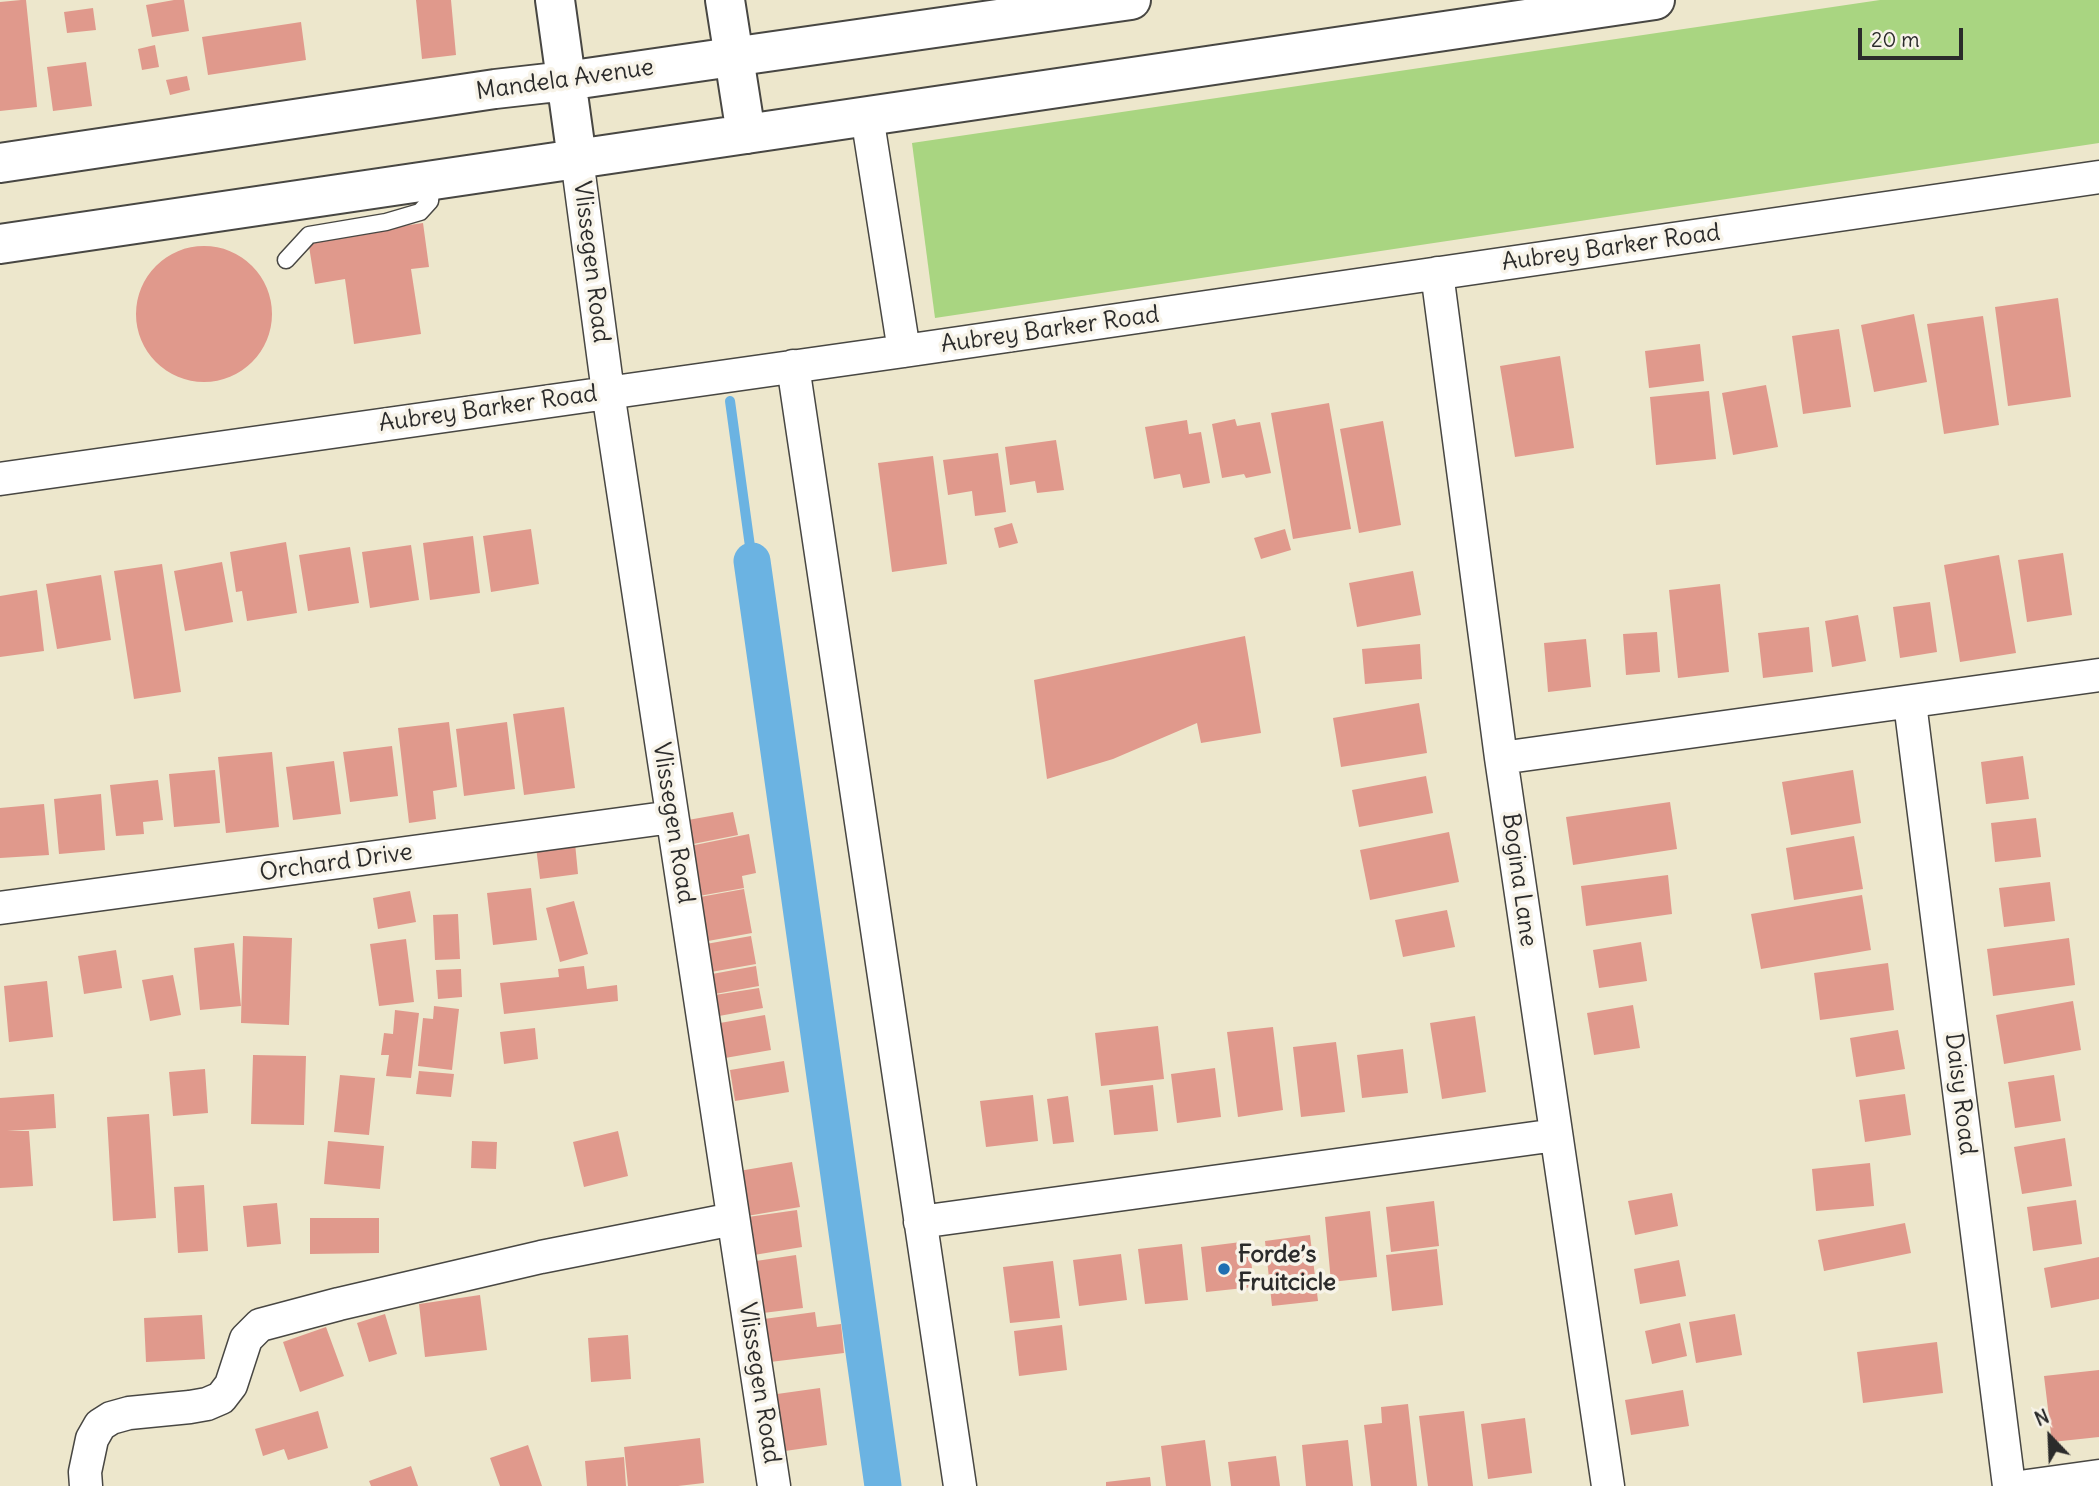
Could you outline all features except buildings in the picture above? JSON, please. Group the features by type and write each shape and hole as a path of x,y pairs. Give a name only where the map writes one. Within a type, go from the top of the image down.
{"main road":[{"path":"555,0 577,159"},
{"path":"725,0 746,134"},
{"path":"0,244 1655,0"},
{"name":"Mandela Avenue","path":"0,163 1115,1"}],"street":[{"path":"867,116 904,351"},
{"name":"Vlissegen Road","path":"577,159 608,392 774,1486"},
{"name":"Aubrey Barker Road","path":"0,479 2099,177"},
{"name":"Bogina Lane","path":"1437,274 1501,758 1608,1486"},
{"path":"793,366 960,1486"},
{"path":"1501,758 2099,675"},
{"name":"Daisy Road","path":"1910,702 2009,1486"},
{"name":"Orchard Drive","path":"0,908 672,817"},
{"path":"920,1222 1556,1135"},
{"path":"86,1486 85,1472 92,1439 100,1425 111,1418 129,1413 190,1408 220,1398 232,1385 246,1339 260,1325 528,1260 733,1219"},
{"path":"2027,1486 2099,1476"}],"lane":[{"path":"286,260 309,235 386,222 420,212 430,201 432,180"}],"green space":[{"path":"1880,0 2099,0 2099,143 935,318 912,143"}],"waterway":[{"path":"730,401 752,561"},
{"path":"752,561 883,1486"}],"place":[{"name":"Forde’s Fruitcicle","path":"1224,1269"}]}
